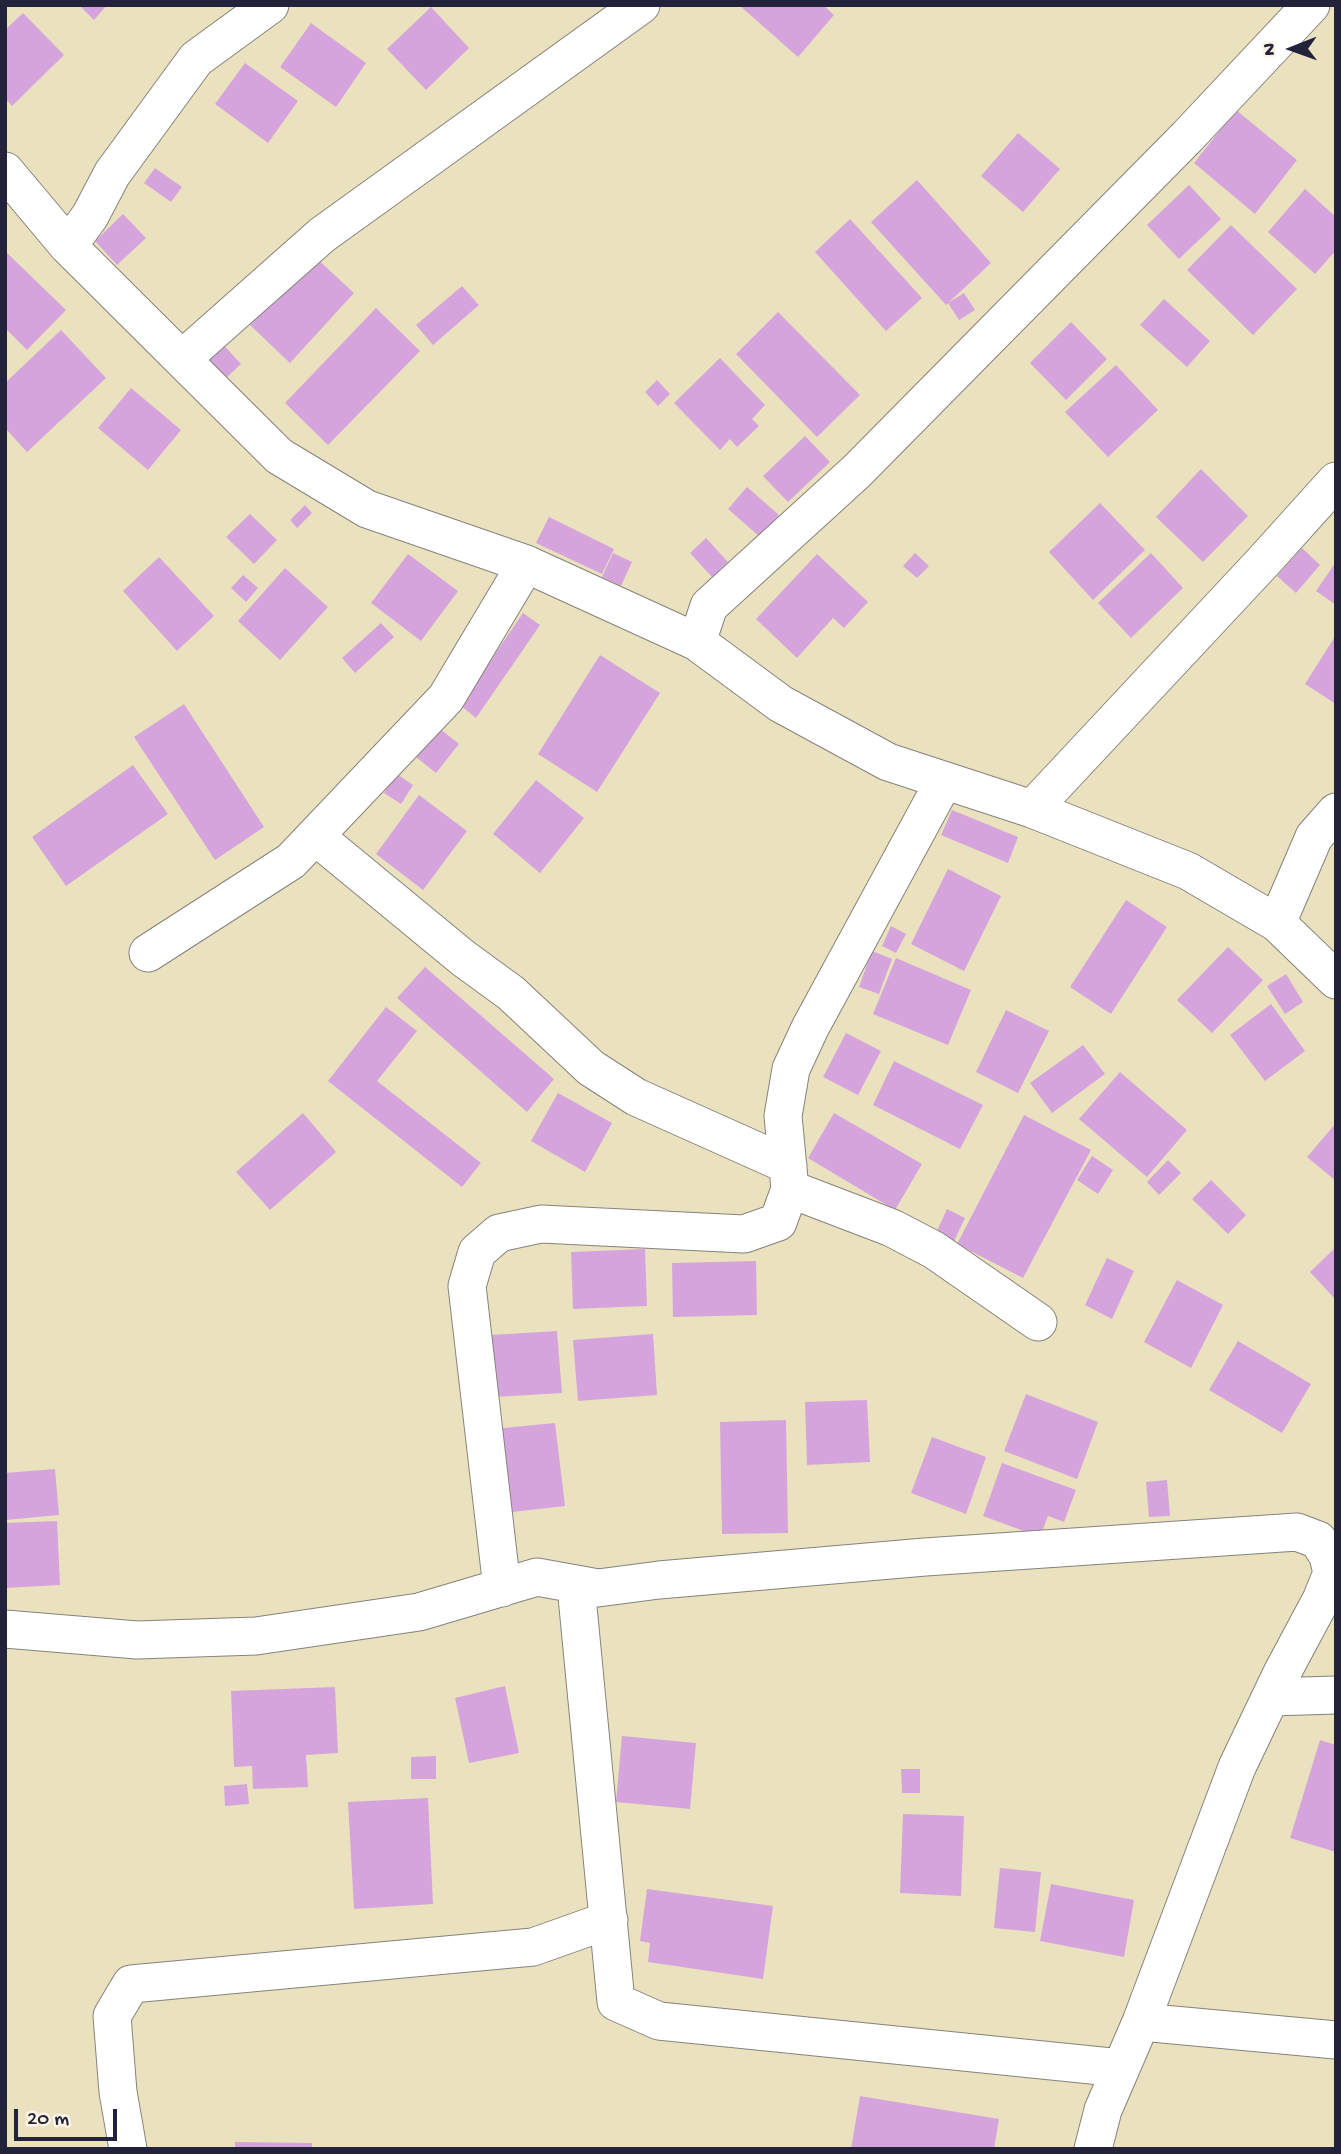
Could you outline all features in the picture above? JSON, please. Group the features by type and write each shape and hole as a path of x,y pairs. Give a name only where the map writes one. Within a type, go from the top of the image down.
{"street":[{"path":"68,246 90,216 112,174 196,60 270,5"},
{"path":"182,359 322,235 641,5"},
{"path":"697,642 709,606 867,462 1158,167 1311,5"},
{"path":"5,171 68,246 279,456 301,470 367,509 526,564 697,642 782,704 888,762 1032,808 1188,871 1277,923 1336,980"},
{"path":"1032,808 1336,481"},
{"path":"148,953 291,861 446,698 526,564"},
{"path":"502,1588 467,1286 477,1252 499,1233 541,1224 744,1234 778,1222 789,1177 783,1116 791,1069 810,1028 944,781"},
{"path":"1277,923 1314,837 1336,812"},
{"path":"315,836 463,958 511,993 591,1068 636,1097 934,1250 1038,1322"},
{"path":"5,1629 137,1640 256,1636 419,1612 537,1577 598,1588 659,1580 925,1557 1297,1532 1318,1540 1328,1556 1332,1573 1237,1768 1141,2022 1103,2110 1093,2149"},
{"path":"576,1586 616,2002 659,2021 1121,2068"},
{"path":"1271,1697 1336,1695"},
{"path":"128,2149 118,2092 113,2016 131,1984 533,1947 609,1920"},
{"path":"1141,2022 1336,2040"}],"building":[{"path":"79,5 107,5 94,20"},
{"path":"739,5 823,5 834,15 798,57"},
{"path":"431,7 469,48 426,90 387,49"},
{"path":"23,13 64,55 12,106 5,98 5,30"},
{"path":"311,23 366,63 336,107 280,67"},
{"path":"245,63 298,101 268,143 215,104"},
{"path":"1236,110 1297,160 1255,214 1194,163"},
{"path":"1018,133 1060,169 1023,212 981,176"},
{"path":"155,168 182,187 171,202 144,183"},
{"path":"917,180 991,263 946,305 871,222"},
{"path":"1189,185 1221,219 1179,259 1147,225"},
{"path":"1305,189 1336,217 1336,250 1315,274 1268,232"},
{"path":"123,214 146,238 117,265 95,241"},
{"path":"850,219 922,298 886,331 815,252"},
{"path":"1231,225 1297,289 1253,335 1187,270"},
{"path":"5,251 66,310 27,350 5,328"},
{"path":"314,256 354,293 290,363 250,325"},
{"path":"462,286 479,305 433,345 416,325"},
{"path":"964,293 975,310 959,320 948,303"},
{"path":"1164,299 1210,341 1187,367 1140,325"},
{"path":"376,308 420,351 328,445 285,403"},
{"path":"778,312 860,395 817,437 736,354"},
{"path":"1071,322 1107,359 1066,400 1030,363"},
{"path":"61,330 106,378 27,452 5,428 5,383"},
{"path":"218,339 241,364 224,380 201,354"},
{"path":"720,358 765,405 752,419 759,426 737,447 730,439 720,450 674,403"},
{"path":"1116,365 1158,410 1108,457 1065,412"},
{"path":"657,380 670,394 658,406 645,392"},
{"path":"131,388 181,430 148,470 98,428"},
{"path":"805,436 830,462 788,502 763,476"},
{"path":"1201,469 1248,516 1203,562 1156,517"},
{"path":"747,487 779,515 760,537 728,509"},
{"path":"1100,503 1145,550 1093,600 1049,552"},
{"path":"305,505 312,513 297,528 290,520"},
{"path":"250,514 277,540 254,564 226,537"},
{"path":"549,517 614,549 602,574 536,543"},
{"path":"706,538 728,562 712,577 690,553"},
{"path":"1302,548 1320,565 1296,593 1277,576"},
{"path":"613,553 632,562 621,586 602,577"},
{"path":"915,553 929,566 917,578 903,566"},
{"path":"1151,553 1183,588 1131,638 1098,603"},
{"path":"408,554 458,591 421,641 371,603"},
{"path":"817,554 868,602 844,628 833,618 797,658 756,619"},
{"path":"159,557 214,616 177,651 123,591"},
{"path":"1336,562 1336,605 1316,591"},
{"path":"285,568 328,607 280,660 238,621"},
{"path":"243,575 258,588 246,602 231,588"},
{"path":"523,613 540,625 476,718 460,705"},
{"path":"381,623 394,637 355,673 342,658"},
{"path":"1336,635 1336,704 1305,684"},
{"path":"600,655 660,693 597,792 538,754"},
{"path":"184,704 264,827 215,860 134,737"},
{"path":"434,724 459,744 436,773 411,753"},
{"path":"133,765 168,814 66,886 32,837"},
{"path":"397,774 413,785 401,804 384,793"},
{"path":"536,780 584,818 540,873 493,834"},
{"path":"419,795 467,831 423,890 376,854"},
{"path":"952,810 1018,837 1008,863 941,835"},
{"path":"948,869 1001,896 964,971 911,944"},
{"path":"1126,900 1167,927 1111,1014 1070,987"},
{"path":"891,926 906,934 896,953 882,946"},
{"path":"1228,947 1263,980 1212,1033 1177,1000"},
{"path":"872,951 892,959 879,994 859,987"},
{"path":"896,958 971,990 948,1045 873,1014"},
{"path":"425,967 554,1079 527,1112 397,998"},
{"path":"1286,974 1303,1002 1285,1014 1267,986"},
{"path":"1271,1004 1305,1051 1265,1081 1230,1035"},
{"path":"386,1007 417,1031 377,1081 481,1163 462,1187 328,1081"},
{"path":"1006,1010 1049,1031 1018,1093 976,1072"},
{"path":"846,1033 881,1051 858,1095 823,1077"},
{"path":"1083,1045 1105,1074 1052,1113 1030,1083"},
{"path":"894,1061 983,1105 960,1149 873,1105"},
{"path":"1120,1072 1187,1130 1147,1177 1079,1119"},
{"path":"558,1093 612,1123 585,1172 531,1141"},
{"path":"303,1113 336,1152 270,1210 236,1172"},
{"path":"834,1113 922,1164 895,1210 808,1158"},
{"path":"1024,1115 1091,1150 1023,1278 957,1244"},
{"path":"1336,1123 1336,1181 1307,1157"},
{"path":"1092,1156 1113,1170 1098,1194 1077,1180"},
{"path":"1168,1160 1181,1173 1159,1195 1147,1182"},
{"path":"1211,1180 1246,1215 1228,1234 1192,1199"},
{"path":"947,1209 965,1218 954,1241 936,1233"},
{"path":"1336,1247 1336,1300 1310,1272"},
{"path":"645,1249 647,1306 573,1309 571,1252"},
{"path":"1107,1258 1134,1271 1112,1319 1085,1305"},
{"path":"756,1261 757,1315 673,1317 672,1263"},
{"path":"1177,1280 1223,1305 1191,1368 1144,1342"},
{"path":"557,1331 562,1393 495,1397 491,1335"},
{"path":"653,1334 657,1395 578,1401 573,1340"},
{"path":"1238,1341 1311,1384 1282,1433 1209,1390"},
{"path":"1026,1394 1098,1422 1077,1479 1004,1451"},
{"path":"867,1400 870,1462 807,1465 805,1402"},
{"path":"786,1420 788,1533 722,1534 720,1422"},
{"path":"555,1423 565,1506 503,1513 493,1429"},
{"path":"932,1437 986,1457 966,1514 911,1493"},
{"path":"1002,1463 1076,1490 1064,1522 1048,1516 1040,1537 983,1516"},
{"path":"55,1469 59,1515 5,1520 5,1473"},
{"path":"1167,1480 1170,1516 1149,1517 1146,1482"},
{"path":"57,1521 60,1585 5,1588 5,1523"},
{"path":"505,1686 519,1753 469,1763 455,1698"},
{"path":"335,1687 338,1753 306,1755 308,1787 253,1789 252,1766 234,1767 231,1691"},
{"path":"622,1736 696,1743 690,1809 616,1802"},
{"path":"1320,1740 1336,1745 1336,1852 1290,1838"},
{"path":"436,1756 436,1779 411,1779 411,1757"},
{"path":"901,1769 920,1769 920,1793 902,1793"},
{"path":"247,1784 249,1804 225,1806 224,1786"},
{"path":"428,1798 433,1904 354,1909 348,1802"},
{"path":"903,1814 964,1816 961,1896 900,1893"},
{"path":"1000,1868 1041,1872 1035,1932 994,1928"},
{"path":"1051,1884 1134,1900 1124,1957 1040,1941"},
{"path":"647,1889 773,1906 763,1979 648,1962 650,1943 640,1941"},
{"path":"860,2096 999,2119 994,2149 851,2149"},
{"path":"235,2142 312,2143 312,2149 235,2149"}]}
